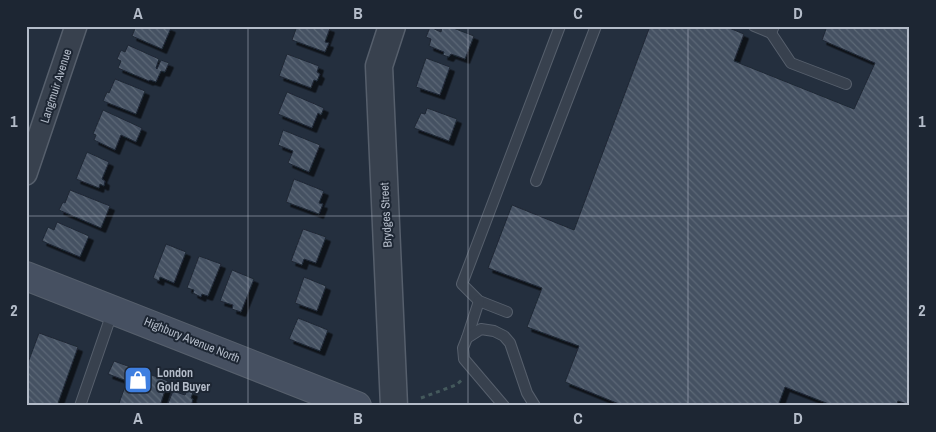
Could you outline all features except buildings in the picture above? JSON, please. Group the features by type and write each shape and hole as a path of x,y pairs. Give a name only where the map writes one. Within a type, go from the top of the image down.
{"main road":[{"name":"Highbury Avenue North","path":"26,276 357,406"}],"street":[{"name":"Langmuir Avenue","path":"26,174 76,26"},
{"name":"Brydges Street","path":"392,26 379,66 394,406"}],"lane":[{"path":"507,312 479,301 462,284 560,26"},
{"path":"536,182 596,26"},
{"path":"754,26 773,30 791,63 846,84"},
{"path":"479,301 463,348 464,360 504,406"},
{"path":"80,406 113,310"},
{"path":"467,338 481,330 494,331 504,336 510,342 527,393 535,406"}],"path":[{"path":"421,398 456,385 466,376"}],"place":[{"name":"London Gold Buyer","path":"138,380"}]}
